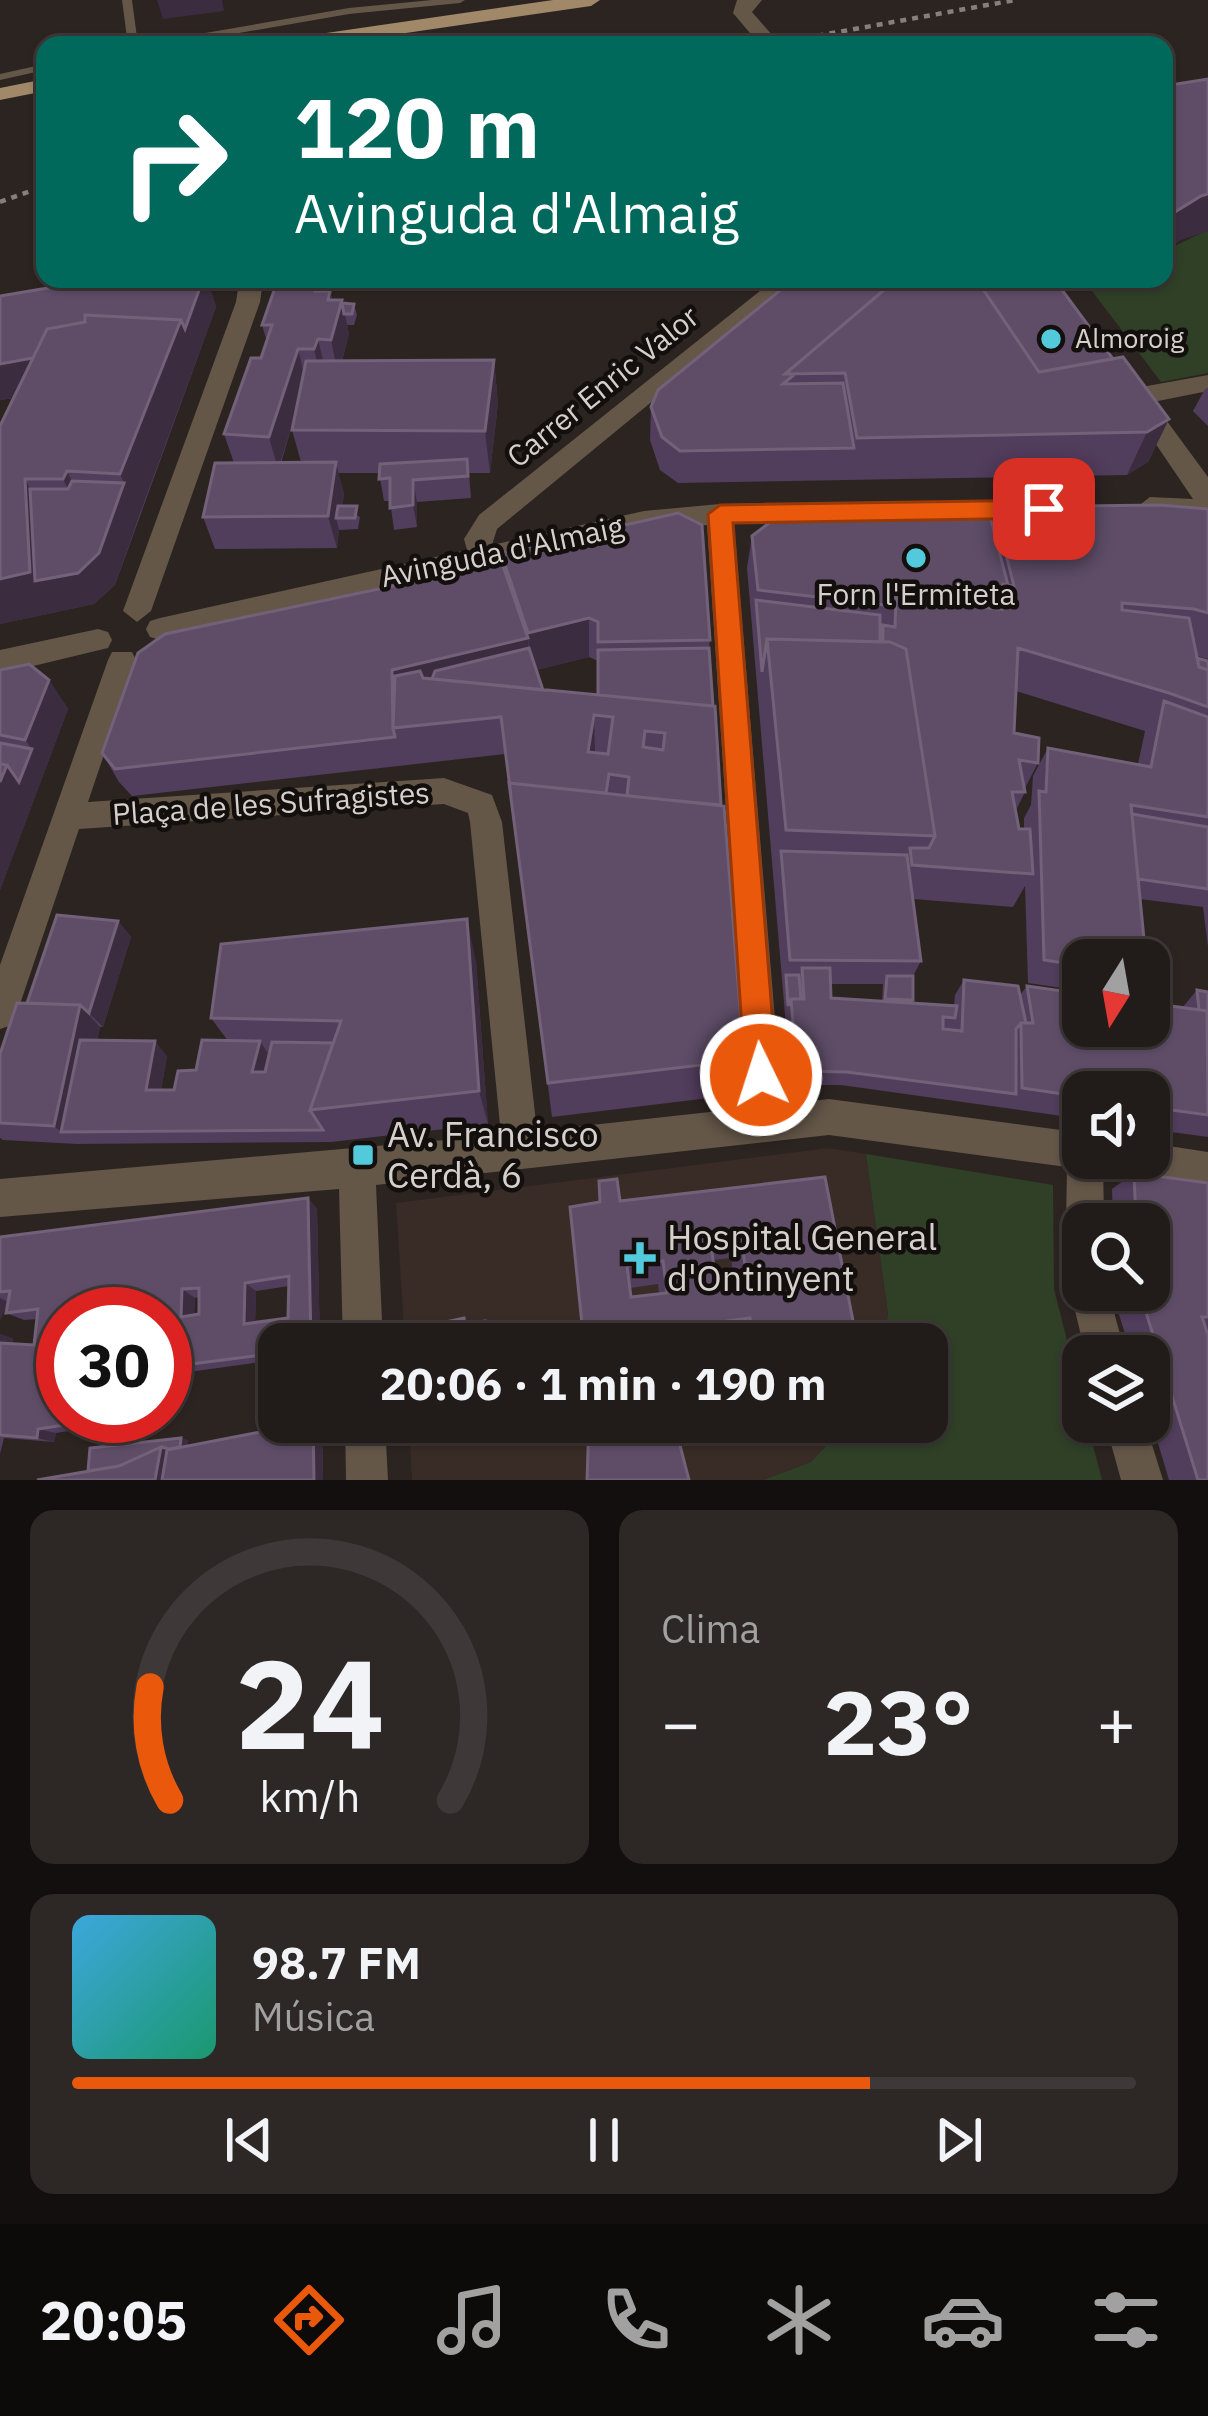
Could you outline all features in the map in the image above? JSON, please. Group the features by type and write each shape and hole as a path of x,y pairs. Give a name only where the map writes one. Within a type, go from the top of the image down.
{"main road":[{"path":"346,36 591,0"},
{"path":"0,94 36,88"}],"street":[{"path":"752,0 744,3 742,13 763,36"},
{"path":"98,640 104,653 122,660 150,650 149,620 248,302 246,288"},
{"name":"Carrer Enric Valor","path":"482,556 477,539 488,522 771,288"},
{"path":"1112,508 1208,507 1203,490 1130,388 1208,383"},
{"name":"Avinguda d'Almaig","path":"149,620 644,521 720,514 1067,509"},
{"path":"720,514 765,1121"},
{"path":"0,662 98,640 116,616 149,620"},
{"path":"0,1013 122,660"},
{"name":"Plaça de les Sufragistes","path":"69,815 106,817 444,791 481,804 487,822 520,1150"},
{"path":"0,1198 357,1168 829,1117 1062,1152"},
{"path":"1170,1164 1208,1170"},
{"path":"357,1168 362,1323"},
{"path":"366,1443 367,1480"},
{"path":"1131,1443 1142,1480"}],"lane":[{"path":"128,0 132,36"},
{"path":"204,36 334,13 460,0"},
{"path":"0,77 36,69"}],"path":[{"path":"815,36 1015,0"},
{"path":"0,202 36,188"}],"shaded area":[{"name":"Hospital General d'Ontinyent","path":"828,1148 866,1154 886,1323 404,1323 396,1203"},
{"path":"410,1443 829,1443 811,1462 763,1480 412,1480"}],"green space":[{"path":"1208,230 1208,373 1161,382 1090,288 1173,288 1173,247"},
{"path":"866,1154 1053,1185 1054,1289 1066,1335 1062,1443 1092,1443 1102,1480 763,1480 811,1462 829,1443 948,1443 948,1323 886,1323"}],"building":[{"path":"1208,79 1208,194 1173,213 1173,85"},
{"path":"48,288 200,288 185,329 181,320 85,315 85,322 47,329 33,358 0,364 0,296"},
{"path":"275,288 316,288 330,291 328,300 342,300 331,340 318,339 314,349 298,349 269,437 224,434 251,358 261,358 272,325 262,325"},
{"path":"783,288 886,288 785,374 795,374 783,384 843,383 854,448 680,451 662,437 651,407 658,390"},
{"path":"886,288 982,288 1039,372 1123,357 1169,419 1147,432 857,438 845,373 785,374"},
{"path":"982,288 1061,288 1113,359 1039,372"},
{"path":"342,303 354,304 352,314 344,314"},
{"path":"85,315 181,320 120,474 67,471 63,479 25,479 30,572 0,579 0,426 47,329 85,322"},
{"path":"494,360 485,431 292,430 306,361"},
{"path":"467,459 468,476 413,480 413,505 390,508 390,478 379,479 380,464"},
{"path":"336,462 328,516 203,517 215,463"},
{"path":"72,481 124,483 99,553 78,573 35,581 30,489 68,489"},
{"path":"338,506 357,506 355,518 336,518"},
{"path":"994,507 1208,509 1208,613 1122,603 1122,610 1189,618 1199,667 1208,670 1208,707 1018,648 1014,733 1039,738 1038,763 1019,760 1025,792 1012,792 1019,829 1030,829 1033,874 912,865 910,848 929,848 935,836 906,649 883,642 883,625 895,627 896,598 1002,609 1003,584 1014,586"},
{"path":"678,513 702,525 710,640 598,642 598,622 589,618 528,633 501,553"},
{"path":"990,516 1008,585 1003,584 999,609 896,598 894,606 758,590 752,536 773,520"},
{"path":"502,563 528,638 392,670 395,737 115,769 102,753 138,653 165,634"},
{"path":"756,600 880,615 880,642 767,639 762,672"},
{"path":"767,639 890,642 906,649 935,836 786,830"},
{"path":"529,648 543,690 432,679 435,671"},
{"path":"709,648 713,706 598,695 598,650"},
{"path":"29,664 49,680 25,740 0,735 0,670"},
{"path":"420,671 423,678 715,706 721,805 627,796 629,777 609,774 606,793 509,783 501,717 393,728 395,676","holes":["594,715 613,717 608,754 588,752","645,731 665,733 663,750 643,747"]},
{"path":"1164,701 1208,717 1208,817 1131,805 1144,939 1062,939 1062,963 1044,960 1039,791 1046,792 1048,748 1151,767"},
{"path":"0,743 32,749 19,782 7,765 0,764"},
{"path":"509,783 724,806 744,1060 548,1083"},
{"path":"1132,814 1208,827 1208,889 1138,879"},
{"path":"781,851 907,855 921,961 790,960"},
{"path":"57,915 118,921 89,1013 80,1005 27,1003"},
{"path":"467,919 479,1091 310,1110 341,1021 211,1018 221,944"},
{"path":"802,968 830,968 831,998 957,1006 955,1018 943,1017 943,1029 962,1031 964,980 1018,986 1026,1023 1016,1029 1016,1094 847,1072 797,1071 791,999 804,999"},
{"path":"786,975 799,975 801,999 791,999 788,1006"},
{"path":"887,976 913,976 913,1000 885,999"},
{"path":"1027,986 1062,991 1062,1047 1170,1047 1170,1006 1207,1011 1208,1115 1170,1110 1170,1071 1062,1071 1062,1094 1022,1088 1021,1023 1033,1023"},
{"path":"1197,990 1208,992 1208,1024 1207,1011 1199,1010"},
{"path":"17,1003 80,1005 54,1126 0,1123 0,1054"},
{"path":"80,1040 155,1041 146,1090 174,1090 178,1071 196,1070 202,1040 260,1041 252,1072 265,1072 272,1042 333,1043 310,1110 323,1130 61,1132"},
{"path":"825,1177 853,1323 751,1323 750,1318 727,1323 582,1323 570,1207 600,1202 599,1181 617,1179 620,1201","holes":["741,1233 746,1274 715,1276 710,1236","663,1261 667,1293 631,1297 627,1266"]},
{"path":"1134,1179 1208,1183 1208,1317 1202,1317 1208,1335 1208,1480 1198,1480 1170,1390 1170,1335 1153,1335 1146,1311 1170,1311 1170,1203 1135,1203"},
{"path":"308,1198 311,1323 258,1323 258,1356 192,1364 192,1315 199,1314 199,1288 36,1287 36,1309 6,1313 10,1291 0,1292 0,1237","holes":["289,1276 288,1318 244,1324 245,1283"]},
{"path":"36,1327 36,1438 0,1435 0,1343 34,1345"},
{"path":"258,1432 258,1443 313,1443 314,1480 162,1480 167,1450"},
{"path":"180,1443 119,1466 88,1471 90,1448"},
{"path":"588,1443 679,1443 689,1480 587,1480"},
{"path":"161,1447 155,1480 37,1480 119,1466"}],"place":[{"name":"Almoroig","path":"1051,339"},
{"name":"Forn l'Ermiteta","path":"916,558"},
{"name":"Av. Francisco Cerdà, 6","path":"363,1155"},
{"name":"Hospital General d'Ontinyent","path":"640,1258"}],"route":[{"path":"761,1075 720,514 1044,509"}]}
